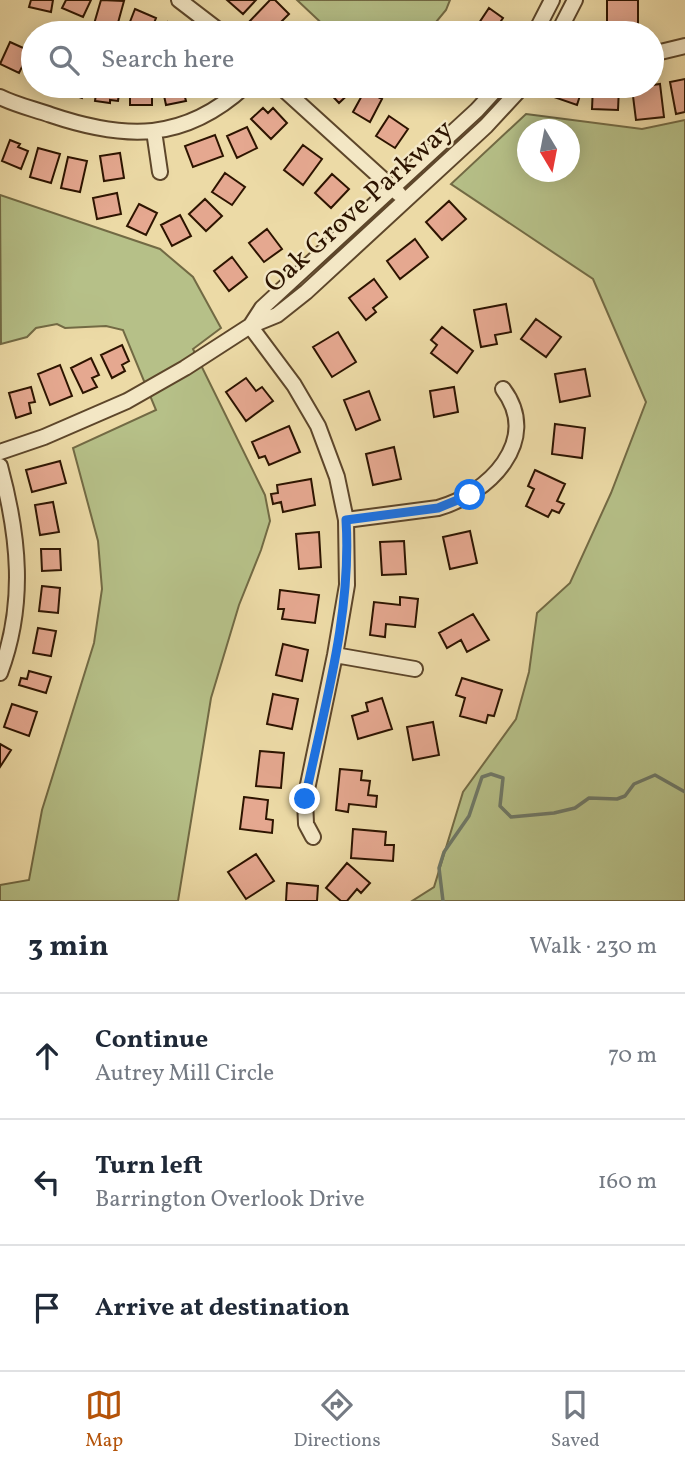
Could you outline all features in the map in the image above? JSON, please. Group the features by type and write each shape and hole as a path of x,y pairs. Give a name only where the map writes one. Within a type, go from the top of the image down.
{"street":[{"path":"179,0 206,21"},
{"path":"543,21 552,0"},
{"path":"564,21 575,0"},
{"path":"664,51 685,46"},
{"path":"0,97 94,129 119,132 154,131 190,122 232,98"},
{"path":"294,98 405,200"},
{"name":"Oak Grove Parkway","path":"250,326 262,308 488,98"},
{"name":"Oak Grove Parkway","path":"0,452 77,424 127,401 195,362 250,326 277,315 405,200 512,98"},
{"path":"154,131 160,172"},
{"path":"250,326 294,385 318,426 337,477 346,520 347,585 305,799 306,824 313,837"},
{"path":"346,520 438,508 478,490 502,464 514,439 516,414 503,389"},
{"path":"0,466 12,512 18,558 13,626 0,673"},
{"path":"335,655 415,669"}],"green space":[{"path":"297,0 450,0 437,21 319,21"},
{"path":"526,114 565,119 521,119"},
{"path":"685,120 685,901 412,901 434,887 463,792 516,719 529,672 537,613 570,583 611,493 646,402 593,279 451,184 517,122 517,182 580,182 580,121 642,129"},
{"path":"0,195 160,249 193,277 221,328 193,349 265,495 270,521 239,605 211,698 178,901 0,901 0,885 29,880 42,810 94,643 102,589 98,541 73,448 156,410 123,330 106,326 65,328 57,324 36,328 27,337 1,344"}],"building":[{"path":"31,0 53,0 51,12 29,7"},
{"path":"66,0 91,0 83,17 62,8"},
{"path":"101,0 124,1 118,21 95,21"},
{"path":"227,0 256,0 243,14"},
{"path":"270,0 275,0 289,14 282,21 250,21"},
{"path":"607,0 638,0 638,21 607,21"},
{"path":"489,8 503,18 501,21 480,21"},
{"path":"135,9 156,18 155,21 130,21"},
{"path":"10,42 21,47 19,73 0,64"},
{"path":"685,79 685,112 676,114 670,82"},
{"path":"95,98 118,98 118,101 110,100 110,103 95,101"},
{"path":"130,98 152,98 152,105 130,105"},
{"path":"165,98 185,98 186,101 166,105"},
{"path":"361,98 382,99 370,122 353,112"},
{"path":"557,98 579,98 577,105"},
{"path":"592,98 619,98 618,110 592,109"},
{"path":"633,98 662,98 664,117 636,120"},
{"path":"263,108 268,113 273,108 287,123 271,139 251,119"},
{"path":"389,116 408,129 395,148 376,136"},
{"path":"247,127 257,148 237,158 227,136"},
{"path":"215,135 223,156 193,167 185,146"},
{"path":"10,140 28,151 21,169 2,161"},
{"path":"303,145 322,159 303,185 284,170"},
{"path":"38,148 60,154 51,183 30,177"},
{"path":"120,153 124,178 104,181 100,156"},
{"path":"68,157 87,161 80,192 61,188"},
{"path":"225,173 245,187 232,205 212,192"},
{"path":"332,174 349,189 331,208 315,193"},
{"path":"117,193 121,214 97,219 93,198"},
{"path":"205,199 222,216 206,231 189,214"},
{"path":"449,201 466,219 442,240 426,222"},
{"path":"139,204 157,213 146,235 127,226"},
{"path":"180,215 191,236 172,246 161,225"},
{"path":"267,229 282,249 264,262 249,243"},
{"path":"415,239 428,257 400,279 387,261"},
{"path":"232,257 247,277 229,291 214,271"},
{"path":"374,279 387,297 373,308 376,312 366,320 349,298"},
{"path":"506,304 511,332 495,335 497,344 481,347 474,310"},
{"path":"536,319 561,337 546,357 521,339"},
{"path":"442,327 473,351 457,373 431,353 437,345 431,340"},
{"path":"338,332 356,362 332,377 313,347"},
{"path":"122,345 129,361 122,365 125,371 112,378 101,355"},
{"path":"91,358 99,375 92,378 97,387 83,393 71,368"},
{"path":"60,365 72,396 50,405 38,374"},
{"path":"585,369 590,396 560,402 555,374"},
{"path":"246,378 256,391 262,387 273,401 246,421 226,392"},
{"path":"31,387 35,402 29,403 31,413 16,418 9,393"},
{"path":"454,387 458,412 434,417 430,391"},
{"path":"369,391 380,420 356,430 344,400"},
{"path":"555,424 585,428 582,458 552,454"},
{"path":"289,426 300,452 269,465 265,456 259,458 252,442"},
{"path":"394,447 401,479 373,485 366,454"},
{"path":"60,461 66,483 32,492 26,470"},
{"path":"535,470 565,484 557,501 564,504 559,513 552,510 548,517 526,506 534,489 528,486"},
{"path":"311,479 315,505 283,512 281,502 273,504 271,494 278,493 277,485"},
{"path":"53,502 59,532 40,535 35,505"},
{"path":"470,531 477,563 450,569 443,537"},
{"path":"319,532 321,567 299,569 296,534"},
{"path":"404,541 406,574 382,575 380,542"},
{"path":"41,549 60,549 61,570 42,571"},
{"path":"42,586 60,588 58,613 39,611"},
{"path":"280,590 319,595 315,623 282,619 284,609 278,609"},
{"path":"400,597 418,599 415,627 386,624 385,637 370,635 374,602 400,605"},
{"path":"473,614 489,640 467,652 461,640 447,648 439,633"},
{"path":"38,628 56,631 51,656 33,653"},
{"path":"283,644 308,650 302,681 276,675"},
{"path":"29,671 51,677 46,693 19,685 21,678 27,679"},
{"path":"462,678 502,690 494,716 488,715 486,723 460,716 465,698 456,695"},
{"path":"273,694 298,699 292,729 267,724"},
{"path":"382,698 392,729 358,739 352,716 368,711 366,703"},
{"path":"12,704 37,712 29,736 4,727"},
{"path":"433,722 439,755 413,760 407,727"},
{"path":"0,744 11,750 0,767"},
{"path":"260,751 284,753 281,788 256,786"},
{"path":"340,769 362,771 361,780 370,781 368,795 377,796 376,807 349,804 348,812 336,810"},
{"path":"244,797 268,800 266,819 273,820 272,833 240,829"},
{"path":"353,829 386,832 385,845 394,845 393,861 351,858"},
{"path":"256,854 274,881 246,899 228,872"},
{"path":"347,863 370,883 361,893 357,889 347,901 341,901 326,888"},
{"path":"287,883 318,886 317,901 286,901"}],"waterway":[{"path":"443,901 439,868 444,852 469,816 482,777 491,774 503,778 500,806 511,817 575,808 589,798 617,799 625,796 634,784 655,775 685,792"}],"route":[{"path":"305,799 347,585 346,520 438,508 470,495"}]}
